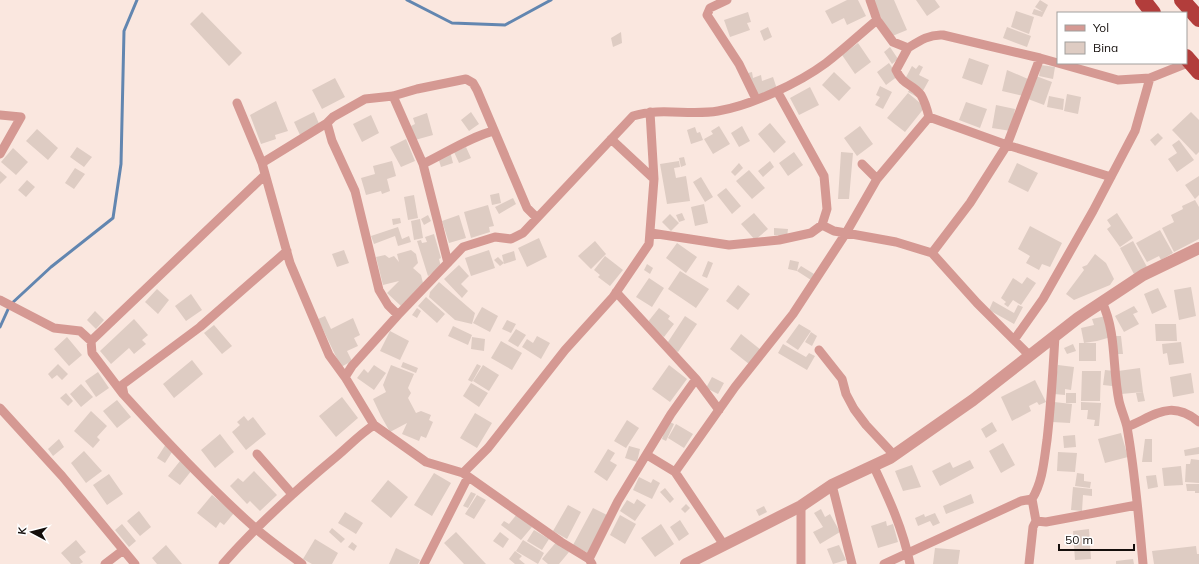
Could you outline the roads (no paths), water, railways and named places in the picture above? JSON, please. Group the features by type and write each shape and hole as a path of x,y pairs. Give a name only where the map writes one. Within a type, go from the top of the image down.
{"highway":[{"path":"1143,0 1152,12"},
{"path":"1182,0 1199,19"}],"street":[{"path":"727,0 710,8 707,15 739,64 756,99"},
{"path":"870,0 877,20 894,42 908,48"},
{"path":"345,377 352,366 398,315 463,247 495,238 511,239 523,233 633,116 650,112 717,111 756,99 800,80 826,63 877,20"},
{"path":"929,117 926,104 920,94 901,81 896,70 908,48 925,38 935,35 943,35 1057,63"},
{"path":"932,253 970,203 1007,145 1040,58"},
{"path":"1061,64 1118,80 1150,78 1192,64"},
{"path":"1014,340 1043,299 1135,131 1150,78"},
{"path":"262,163 327,123 332,117 365,99 393,96 417,89 466,79 473,83 477,90 527,208 537,218"},
{"path":"651,233 729,245 778,240 811,233 822,224 826,209 824,176 777,90"},
{"path":"393,96 423,164 448,263"},
{"path":"237,103 262,163 287,251 329,355 345,377 374,425 426,462 466,475 590,561 618,501 671,414 696,379"},
{"path":"424,564 466,475 565,350 616,292 650,244 654,180 650,112"},
{"path":"0,115 21,117 0,154"},
{"path":"929,117 1007,145 1111,177"},
{"path":"675,472 719,410 792,314 846,233 877,179 929,117"},
{"path":"327,123 332,141 355,191 379,290 388,305 398,315"},
{"path":"423,164 470,141 480,134 494,131"},
{"path":"611,139 654,180"},
{"path":"862,164 877,179"},
{"path":"265,175 91,342 88,356 163,438 255,528 302,564"},
{"path":"822,224 834,231 896,242 932,253 977,303 1030,356"},
{"path":"686,564 801,506 832,485 874,467 894,455 973,400 1055,336 1102,302 1143,275 1199,248"},
{"path":"124,395 122,385 200,327 287,251"},
{"path":"616,292 696,379 719,410"},
{"path":"0,300 54,328 80,330 91,342"},
{"path":"1102,302 1109,316 1113,332 1119,401 1127,427 1143,564"},
{"path":"884,564 1021,501 1032,499 1037,492 1043,471 1052,398 1055,336"},
{"path":"819,350 842,379 846,394 858,414 894,455"},
{"path":"0,408 62,476 122,551 135,564"},
{"path":"1127,427 1162,412 1177,409 1189,414 1199,422"},
{"path":"223,564 255,528 292,494 349,446 364,431 374,425"},
{"path":"257,454 292,494"},
{"path":"647,455 675,472 724,545"},
{"path":"874,467 894,508 910,564"},
{"path":"832,485 852,564"},
{"path":"1029,564 1033,527 1036,521 1032,499"},
{"path":"1036,521 1046,522 1137,505"},
{"path":"801,506 801,564"},
{"path":"105,564 122,551"}],"waterway":[{"path":"0,327 10,305 51,267 113,218 121,164 124,31 137,0"},
{"path":"407,0 452,23 505,25 551,0"}]}
